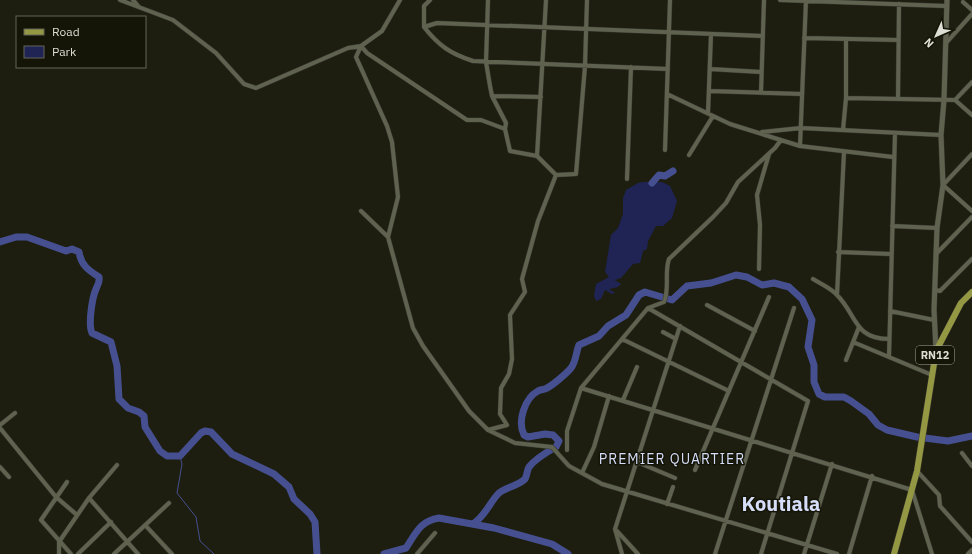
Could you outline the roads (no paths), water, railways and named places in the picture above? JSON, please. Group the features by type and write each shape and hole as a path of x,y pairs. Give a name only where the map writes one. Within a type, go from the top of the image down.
{"main road":[{"name":"RN12","path":"894,554 917,471 936,351 961,303 972,292"}],"street":[{"path":"120,0 173,20 216,54 244,84 256,88 348,48 361,46 382,31 396,4 400,0"},
{"path":"133,0 140,8"},
{"path":"430,0 424,6 424,27 432,38 453,54 473,61 668,69"},
{"path":"488,0 486,62 492,96 506,123 505,129 510,151 537,156 556,175 576,174 585,66 587,0"},
{"path":"537,156 546,0"},
{"path":"665,150 670,0"},
{"path":"761,93 764,0"},
{"path":"780,0 848,1 898,4 947,3 944,100 941,135 943,184 937,228 936,254 934,320 936,351"},
{"path":"800,146 806,0"},
{"path":"963,2 972,10"},
{"path":"898,4 898,99"},
{"path":"945,45 972,14"},
{"path":"424,27 437,22 763,36"},
{"path":"708,113 711,34"},
{"path":"804,38 898,40"},
{"path":"843,130 846,98 846,39"},
{"path":"361,46 367,53 467,120 481,120 505,129"},
{"path":"361,46 356,57 392,142 398,197 388,237 413,328 423,346 469,411 488,430 515,443 554,449 569,466 602,484 837,554"},
{"path":"627,179 631,67"},
{"path":"710,69 761,72"},
{"path":"955,100 972,82"},
{"path":"709,91 802,94"},
{"path":"667,94 730,124 761,132 800,146 893,157"},
{"path":"492,96 541,97"},
{"path":"846,98 955,100 972,116"},
{"path":"690,155 713,116"},
{"path":"761,132 801,128 941,135"},
{"path":"889,357 893,157 895,133"},
{"path":"566,450 568,431 581,388 648,308 664,302 666,297 667,266 673,254 713,217 726,203 738,182 769,154 781,140"},
{"path":"837,295 844,152"},
{"path":"759,269 760,225 757,195 769,154"},
{"path":"943,184 972,154"},
{"path":"488,430 507,425 500,414 501,388 509,374 512,359 510,315 525,292 522,279 538,221 556,175"},
{"path":"943,184 972,211"},
{"path":"361,212 388,237"},
{"path":"936,254 972,217"},
{"path":"892,226 937,228"},
{"path":"838,252 891,254"},
{"path":"935,290 940,291 972,259"},
{"path":"813,279 837,295 864,333 877,339 889,339"},
{"path":"695,470 769,297"},
{"path":"707,305 755,331"},
{"path":"648,308 808,401 761,554"},
{"path":"715,554 794,308"},
{"path":"890,311 934,320"},
{"path":"622,554 615,529 680,326"},
{"path":"846,360 859,327"},
{"path":"663,332 676,339"},
{"path":"622,339 668,363 729,391"},
{"path":"853,342 932,375"},
{"path":"622,400 637,367"},
{"path":"581,388 872,476 912,490 932,554"},
{"path":"582,474 594,447 609,396"},
{"path":"15,413 0,427 56,497 77,515"},
{"path":"962,453 972,466"},
{"path":"636,462 675,478"},
{"path":"804,554 832,464"},
{"path":"59,554 58,542 89,498 117,465"},
{"path":"0,467 9,477"},
{"path":"917,471 939,495 940,506 972,542"},
{"path":"849,554 872,476"},
{"path":"68,482 41,520 58,542 71,554"},
{"path":"667,504 673,487"},
{"path":"89,498 138,554"},
{"path":"114,554 169,503"},
{"path":"78,554 110,522"},
{"path":"145,525 172,554"},
{"path":"615,529 638,554"},
{"path":"417,554 435,533"},
{"path":"968,554 972,550"}],"waterway":[{"path":"652,183 659,175 665,176 673,171"},
{"path":"0,242 16,237 27,237 66,251 72,249 79,252 81,260 86,267 99,277 99,282 92,305 90,318 91,329 92,333 111,342 117,366 119,399 128,408 139,412 144,416 145,427 160,451 167,456 180,456 201,433 205,431 211,432 232,454 274,474 289,487 294,499 310,514 315,522 317,554"},
{"path":"473,524 481,517 498,494 522,482 525,479 528,468 535,461 556,447 559,441 553,435 545,434 528,437 524,435 521,423 522,417 526,404 533,394 539,390 546,389 571,368 579,345 599,336 608,326 626,315 639,295 645,292 672,300 687,286 711,283 736,275 747,277 762,285 774,283 789,287 802,299 812,320 808,347 814,365 814,382 819,394 825,397 844,397 869,414 878,425 887,430 917,437 948,441 972,436"},
{"path":"180,456 182,464 177,493 196,517 200,541 214,554"},
{"path":"384,554 406,548 419,528 427,522 439,518 494,528 552,544 568,554"}],"district":[{"name":"PREMIER QUARTIER","path":"672,459"},
{"name":"Koutiala","path":"781,504"}]}
